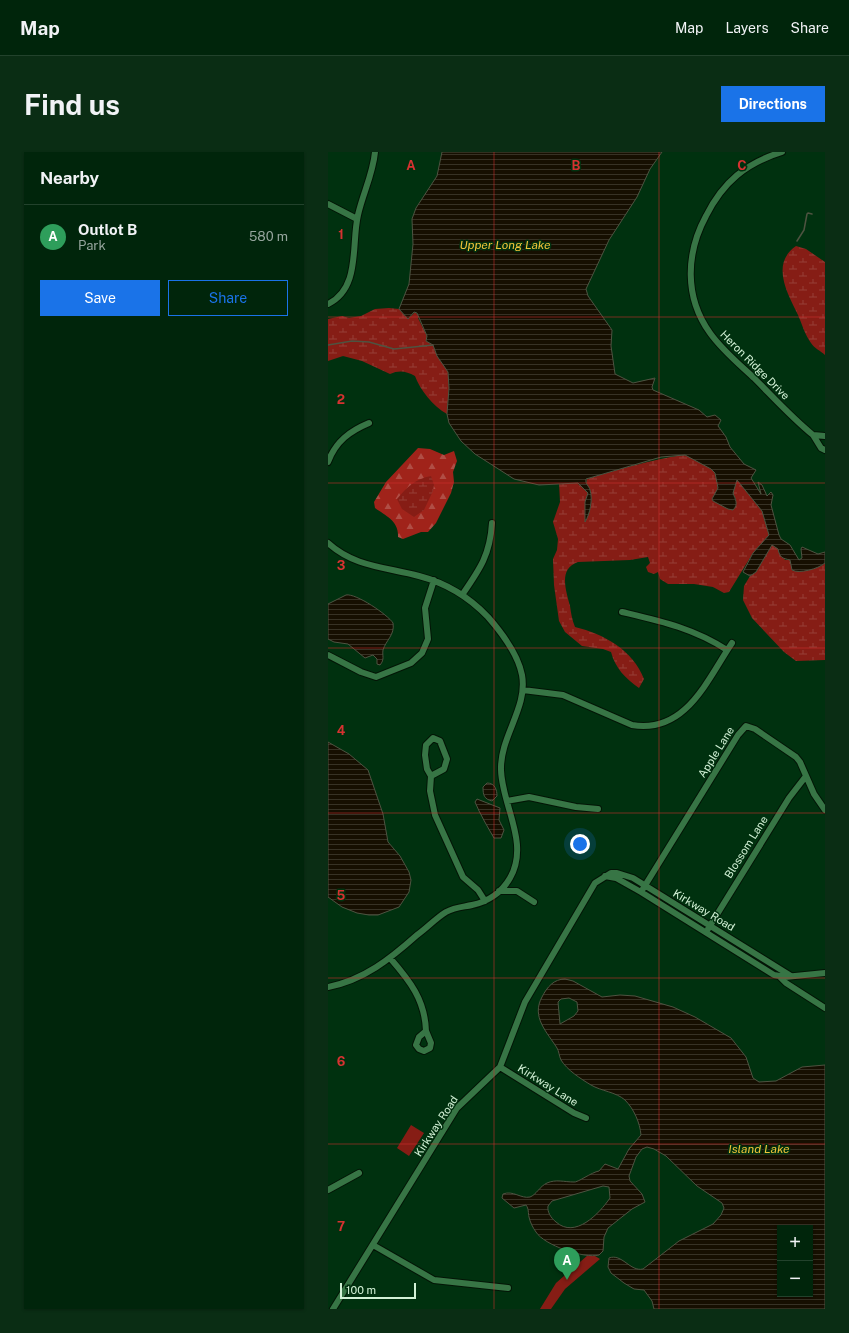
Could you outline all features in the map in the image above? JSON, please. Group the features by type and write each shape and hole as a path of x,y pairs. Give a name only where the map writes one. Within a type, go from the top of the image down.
{"street":[{"path":"328,304 340,296 350,276 354,259 357,219 372,172 375,152"},
{"name":"Heron Ridge Drive","path":"782,152 763,155 735,175 721,190 710,206 698,230 692,251 690,275 692,292 701,318 715,340 813,435 821,448 825,450"},
{"path":"328,204 357,219"},
{"path":"328,462 337,445 346,436 369,423"},
{"path":"813,435 825,436"},
{"path":"462,595 487,555 491,542 492,523"},
{"path":"328,987 354,980 375,970 443,914 457,908 485,900 499,891 512,873 518,856 517,840 502,778 502,754 523,690 522,672 512,651 488,618 462,595 434,580 365,564 329,547"},
{"path":"328,655 361,672 376,677 411,663 422,652 428,639 425,608 434,580"},
{"path":"622,612 689,630 708,638 727,650"},
{"path":"523,690 563,695 627,723 654,726 671,720 686,710 732,643"},
{"name":"Apple Lane","path":"643,889 744,728 749,726 755,728 791,753 800,762 817,799 825,810"},
{"path":"431,776 444,769 447,759 440,741 433,738 426,745 425,755 427,769 431,776 430,782 432,801 440,828 463,878 478,890 485,900"},
{"name":"Blossom Lane","path":"706,932 789,798 806,776"},
{"path":"507,802 529,797 576,807 598,809"},
{"name":"Kirkway Road","path":"333,1309 457,1108 500,1067 517,1019 533,987 592,889 604,876 611,873 617,873 633,878 643,889 706,932 774,975 780,977 786,983 825,1008"},
{"name":"Kirkway Road","path":"643,889 710,925 791,976"},
{"path":"499,891 520,892 534,902"},
{"path":"390,958 409,980 420,998 425,1015 426,1031"},
{"path":"780,977 825,972"},
{"name":"Kirkway Lane","path":"500,1067 574,1113 586,1118"},
{"path":"328,1190 359,1173"},
{"path":"373,1245 431,1279 508,1288"}],"green space":[{"path":"796,246 806,249 825,262 825,355 811,343 807,337 786,289 783,270 784,261 788,253"},
{"path":"375,309 399,309 407,318 415,312 419,316 418,318 427,336 426,341 433,345 448,372 449,388 447,414 437,407 428,397 420,387 415,376 412,374 406,372 396,372 390,374 362,361 343,356 328,361 328,319 342,316 349,318 361,316"},
{"path":"418,448 430,449 444,455 454,451 457,461 453,472 454,482 451,493 436,523 428,532 421,532 403,539 398,537 398,531 394,523 375,508 374,502 386,482"},
{"path":"683,455 691,457 710,467 715,474 717,481 718,503 726,508 736,500 733,493 736,480 738,480 762,511 769,535 753,553 729,592 724,593 713,587 694,584 668,584 660,579 658,572 654,574 648,572 646,567 650,563 648,557 630,560 578,562 572,565 568,570 565,581 572,619 575,627 607,639 625,652 633,660 644,679 639,688 618,668 611,652 603,649 582,646 565,632 559,621 554,585 553,559 557,550 558,539 553,522 560,502 559,483 576,482 588,493 585,502 585,521 591,502 591,494 587,484 587,479 659,459"},
{"path":"431,476 434,485 433,491 424,510 414,517 402,509 397,499 412,484 420,479"},
{"path":"772,544 778,548 785,560 790,560 795,571 821,566 825,563 825,660 796,661 784,652 752,618 743,600 744,586 750,576 756,572"},
{"path":"411,1125 424,1133 409,1156 397,1148"},
{"path":"588,1255 595,1256 600,1259 565,1289 551,1309 540,1309 556,1283"}],"water":[{"name":"Upper Long Lake","path":"442,152 662,152 650,169 637,197 609,240 586,289 588,296 612,330 611,346 615,374 633,383 655,378 652,387 653,390 699,410 707,417 715,415 721,420 718,426 726,437 730,447 744,464 756,470 751,478 761,494 758,482 762,485 767,496 771,492 773,495 771,505 781,539 790,545 799,560 802,558 802,547 818,554 825,552 825,563 808,570 792,570 790,560 782,557 778,549 772,545 756,572 750,576 743,572 753,553 769,535 762,511 737,480 733,493 736,506 733,510 713,501 712,499 718,488 715,473 711,469 685,455 661,457 586,479 590,490 591,502 590,511 585,522 585,502 588,493 578,483 539,485 514,479 475,454 461,441 449,423 447,414 449,388 448,372 437,356 433,345 426,341 427,336 417,313 414,312 408,319 399,309 409,284 413,244 412,219 416,208 437,176"},
{"path":"346,595 357,597 371,605 393,623 393,631 384,646 383,659 380,665 377,664 377,659 373,655 365,658 348,644 334,642 328,639 328,604"},
{"path":"328,742 349,754 368,770 383,814 388,842 400,856 409,872 411,880 409,892 399,907 378,915 357,913 342,907 328,897"},
{"path":"487,783 492,784 497,791 497,796 492,801 487,799 484,794 483,787"},
{"path":"477,799 500,808 499,820 504,830 501,838 494,838 481,816 475,802"},
{"name":"Island Lake","path":"565,979 573,981 602,997 620,995 635,996 673,1007 695,1017 731,1038 746,1057 753,1078 759,1082 776,1081 802,1067 825,1065 825,1309 654,1309 652,1301 644,1290 634,1289 611,1273 608,1267 609,1258 618,1258 634,1268 643,1269 679,1241 713,1224 721,1215 724,1208 722,1203 697,1186 666,1156 654,1149 647,1147 642,1149 636,1157 629,1176 630,1181 642,1194 645,1202 632,1209 608,1228 604,1237 603,1251 599,1255 592,1256 575,1253 547,1242 540,1237 534,1229 530,1221 526,1205 514,1208 502,1198 503,1194 507,1193 530,1197 542,1186 550,1182 576,1182 599,1171 605,1164 618,1169 629,1149 641,1135 636,1116 625,1100 617,1095 591,1085 570,1071 561,1060 558,1049 539,1018 538,1011 539,1004 546,990 557,980","holes":["569,998 577,1002 578,1011 574,1016 560,1024 558,1002 561,999","603,1186 609,1187 610,1198 600,1211 579,1226 571,1228 563,1227 550,1215 548,1206 552,1201"]}],"waterway":[{"path":"797,241 804,230 807,214 812,214"},
{"path":"328,345 352,341 369,342 394,349 433,345"}],"place":[{"name":"Outlot B","path":"567,1280"}]}
